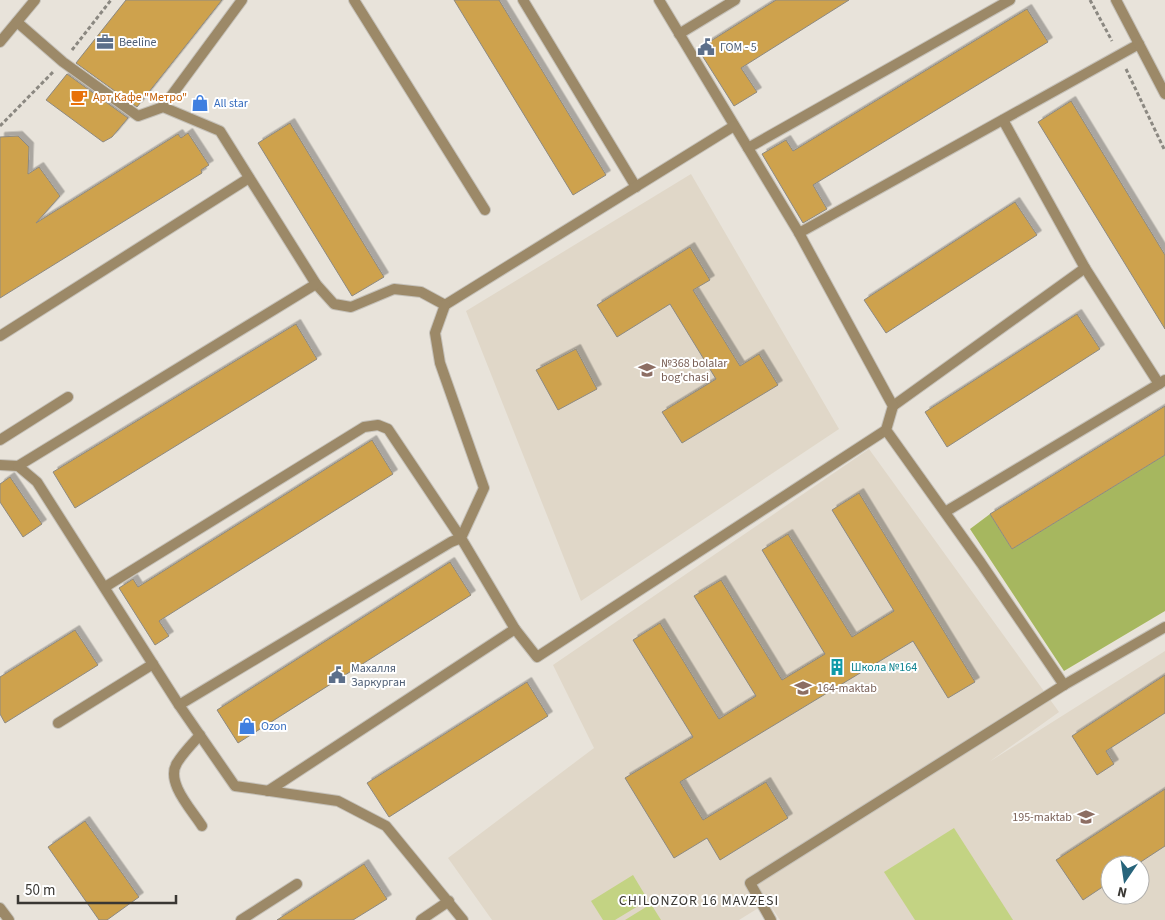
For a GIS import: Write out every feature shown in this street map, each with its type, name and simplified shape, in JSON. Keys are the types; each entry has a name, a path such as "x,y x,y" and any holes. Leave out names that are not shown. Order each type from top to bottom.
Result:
{"street":[{"path":"0,42 35,0"},
{"path":"17,22 63,62 138,116 163,108 242,0"},
{"path":"354,0 485,210"},
{"path":"523,0 636,187"},
{"path":"659,0 799,233 892,406"},
{"path":"679,34 734,0"},
{"path":"748,148 1010,0"},
{"path":"1116,0 1165,94"},
{"path":"799,233 1139,44"},
{"path":"163,108 220,131 316,284 334,304 351,308 394,289 422,292 445,305"},
{"path":"945,512 1162,382 1085,268 1003,120"},
{"path":"179,705 451,542 462,538 484,488 440,363 435,333 445,305 734,126"},
{"path":"0,336 249,178"},
{"path":"105,587 364,427 378,425 388,429 462,538 515,629 537,657 886,430 892,406 1085,268"},
{"path":"0,465 18,466 316,284"},
{"path":"0,440 68,397"},
{"path":"886,430 1064,685"},
{"path":"18,466 37,482 179,705 235,786 338,801 386,826 464,920"},
{"path":"771,920 750,883 1064,685 1165,627"},
{"path":"268,791 515,629"},
{"path":"58,723 153,664"},
{"path":"200,735 176,764 173,774 177,787 202,826"},
{"path":"241,920 297,884"},
{"path":"421,920 449,901"},
{"path":"0,908 9,920"}],"path":[{"path":"1090,0 1120,55 1165,151"}],"shaded area":[{"name":"№368 bolalar bog'chasi","path":"691,174 839,429 581,601 466,311"},
{"name":"164-maktab","path":"869,449 1059,712 989,762 1165,651 1165,920 780,920 768,902 739,920 492,920 448,858 594,748 553,665"}],"green space":[{"path":"1165,455 1165,611 1064,671 970,529 990,514 1012,549"},
{"path":"954,828 1013,920 915,920 884,872"},
{"path":"633,875 648,900 615,920 603,920 591,901"},
{"path":"651,904 661,920 625,920"}],"building":[{"path":"126,0 222,0 137,107 76,63"},
{"path":"454,0 499,0 606,175 573,195"},
{"path":"776,0 849,0 741,68 757,92 734,106 698,49"},
{"path":"1027,9 1048,42 813,185 827,209 803,223 762,154 786,140 793,151"},
{"path":"67,74 128,118 112,137 103,142 46,100"},
{"path":"1071,101 1165,255 1165,329 1038,122"},
{"path":"290,123 384,277 352,296 258,143"},
{"path":"188,133 209,165 201,170 202,173 0,298 0,137 18,136 29,147 28,174 39,167 60,196 36,223 178,134 181,138"},
{"path":"1015,202 1037,235 886,333 864,300"},
{"path":"690,247 710,280 693,290 740,366 759,354 778,385 682,443 662,412 716,379 670,304 617,337 597,305"},
{"path":"1077,314 1100,349 947,447 925,412"},
{"path":"296,324 317,359 75,508 53,472"},
{"path":"576,349 597,389 558,410 536,370"},
{"path":"1165,406 1165,455 1012,549 990,514"},
{"path":"372,440 393,474 159,621 169,636 155,645 119,588 133,579 138,587"},
{"path":"10,477 42,524 23,537 0,502 0,484"},
{"name":"Школа №164","path":"859,493 975,682 948,698 913,641 680,782 703,820 766,782 788,818 720,860 707,838 674,858 625,778 693,737 633,640 660,623 719,719 756,696 694,596 721,580 782,680 825,654 762,550 788,534 852,637 894,611 832,510"},
{"path":"450,562 471,595 238,743 217,710"},
{"path":"75,630 98,665 5,723 0,714 0,677"},
{"path":"1165,675 1165,713 1106,751 1114,764 1097,775 1072,736"},
{"path":"527,682 548,716 389,817 367,783"},
{"path":"1165,789 1165,846 1150,856 1100,855 1100,889 1083,900 1056,860"},
{"path":"85,821 139,897 107,920 99,920 48,847"},
{"path":"364,864 387,899 353,920 277,920"}],"place":[{"name":"Beeline","path":"105,42"},
{"name":"ГОМ - 5","path":"706,47"},
{"name":"Арт Кафе \"Метро\"","path":"79,97"},
{"name":"All star","path":"200,103"},
{"name":"№368 bolalar bog'chasi","path":"647,370"},
{"name":"Школа №164","path":"837,667"},
{"name":"Махалля Заркурган","path":"337,675"},
{"name":"164-maktab","path":"803,688"},
{"name":"Ozon","path":"247,726"},
{"name":"195-maktab","path":"1086,817"}],"district":[{"name":"CHILONZOR 16 MAVZESI","path":"699,901"}]}
